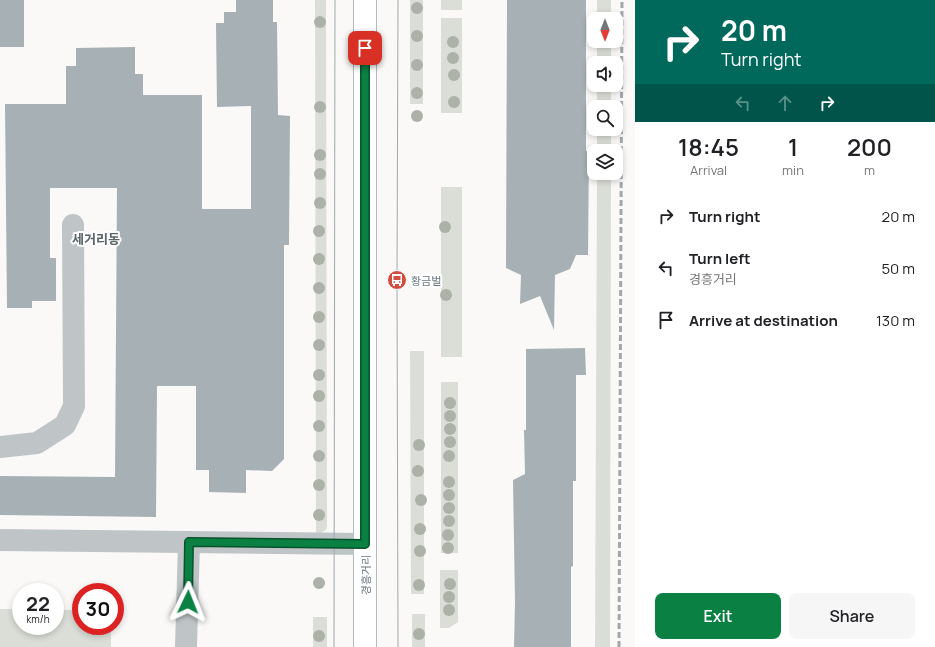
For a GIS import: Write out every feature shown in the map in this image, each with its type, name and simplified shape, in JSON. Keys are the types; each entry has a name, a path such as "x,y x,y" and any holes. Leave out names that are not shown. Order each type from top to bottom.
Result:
{"main road":[{"name":"경흥거리","path":"365,0 365,647"}],"street":[{"path":"0,447 36,444 65,425 74,406 73,225"},
{"path":"0,540 365,544"},
{"path":"186,647 189,542"}],"shaded area":[{"path":"315,0 326,0 327,529 316,534"},
{"path":"410,0 423,0 423,104 410,104"},
{"path":"441,0 462,0 462,10 441,10"},
{"path":"597,0 611,0 611,12 597,12"},
{"path":"441,18 462,18 462,113 441,113"},
{"path":"597,48 611,48 611,56 597,56"},
{"path":"597,92 611,92 611,100 597,100"},
{"path":"597,136 611,136 611,144 597,144"},
{"path":"597,180 611,180 610,647 595,647"},
{"path":"441,187 462,187 462,357 441,357"},
{"path":"410,351 424,351 424,594 411,594"},
{"path":"441,382 458,382 458,553 441,553"},
{"path":"440,570 458,570 458,622 449,628 440,628"},
{"path":"0,609 12,609 12,635 64,635 64,610 72,610 72,635 111,635 111,647 0,647"},
{"path":"412,614 425,614 425,647 412,647"},
{"path":"313,617 327,617 327,647 313,647"}],"building":[{"path":"0,0 24,0 24,47 0,47"},
{"path":"236,0 273,0 273,22 277,22 278,115 290,116 289,245 284,245 284,459 272,471 246,470 246,493 209,492 209,470 196,470 196,386 157,386 156,517 0,515 0,476 115,477 117,188 50,188 50,258 56,258 56,301 32,301 32,308 7,308 5,104 66,104 66,66 76,66 76,48 135,47 135,74 143,74 143,95 202,95 202,209 251,209 251,106 217,107 216,23 224,23 224,12 236,12"},
{"path":"507,0 586,0 586,151 587,180 589,180 588,255 576,255 570,269 555,275 554,330 540,296 520,304 521,275 506,268"},
{"path":"585,348 586,375 576,375 576,481 573,481 571,647 514,647 515,602 513,480 525,474 524,430 526,430 526,349"}],"tram line":[{"path":"334,647 335,0"},
{"path":"398,0 398,647"}],"railway":[{"path":"619,647 622,0"}],"place":[{"name":"황금벌","path":"397,280"}],"district":[{"name":"세거리동","path":"96,239"}],"route":[{"path":"188,602 189,542 365,544 365,48"}]}
